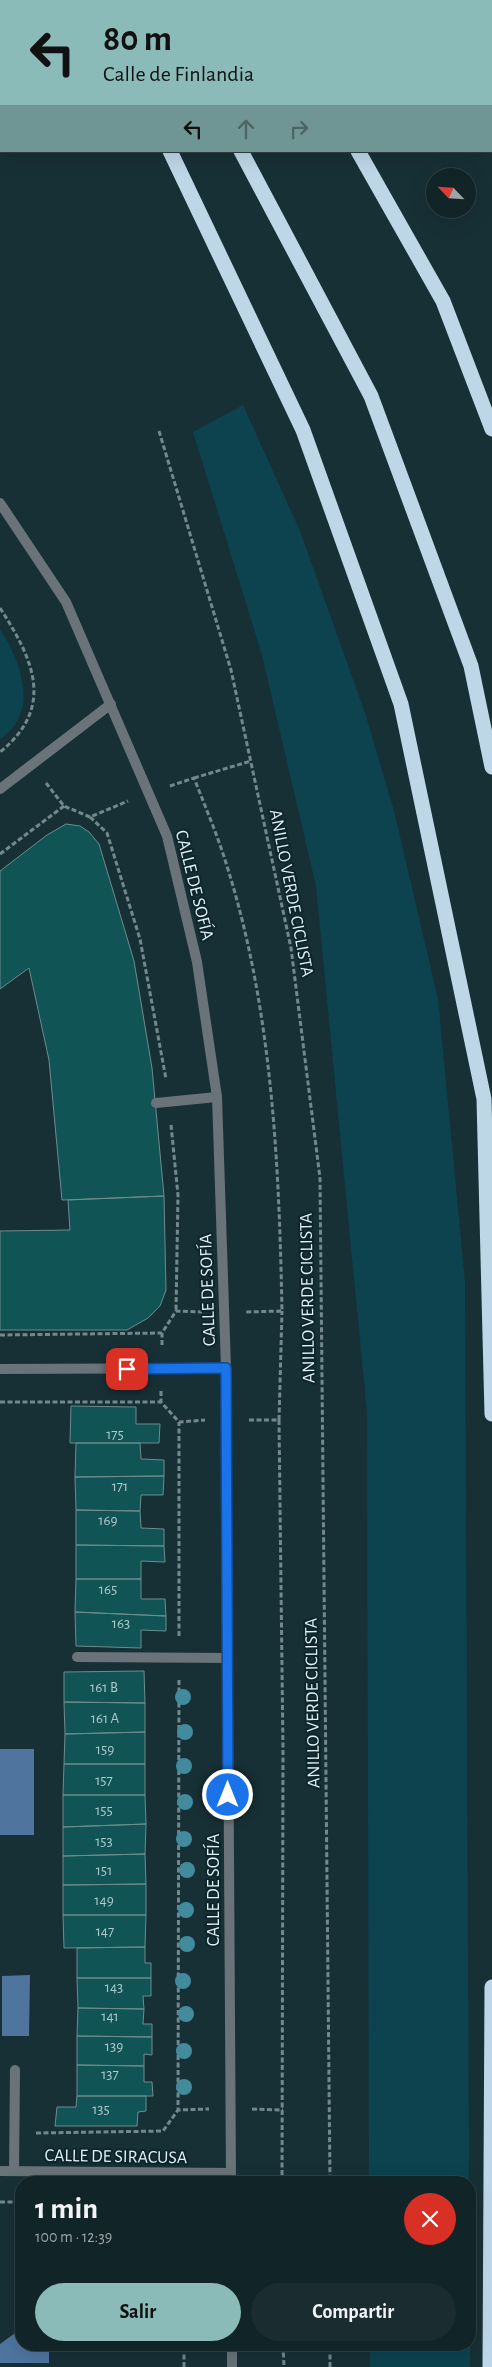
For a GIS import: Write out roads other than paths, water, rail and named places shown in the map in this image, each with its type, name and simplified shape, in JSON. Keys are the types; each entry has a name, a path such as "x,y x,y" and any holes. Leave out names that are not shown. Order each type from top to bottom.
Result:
{"highway":[{"path":"170,152 302,430 401,704 484,1099 492,1414"},
{"path":"242,152 371,396 471,666 492,767"},
{"path":"359,152 443,301 492,429"},
{"path":"490,2367 492,1986"},
{"path":"490,2327 492,2345"}],"street":[{"name":"CALLE DE SOFÍA","path":"0,503 66,602 167,836 197,962 217,1097 226,1368 231,2176"},
{"path":"0,789 111,704"},
{"path":"156,1103 217,1097"},
{"path":"0,1369 226,1368"},
{"path":"77,1657 228,1658"},
{"path":"14,2171 15,2070"},
{"name":"CALLE DE SIRACUSA","path":"0,2171 169,2176"},
{"path":"232,2351 232,2367"}]}
